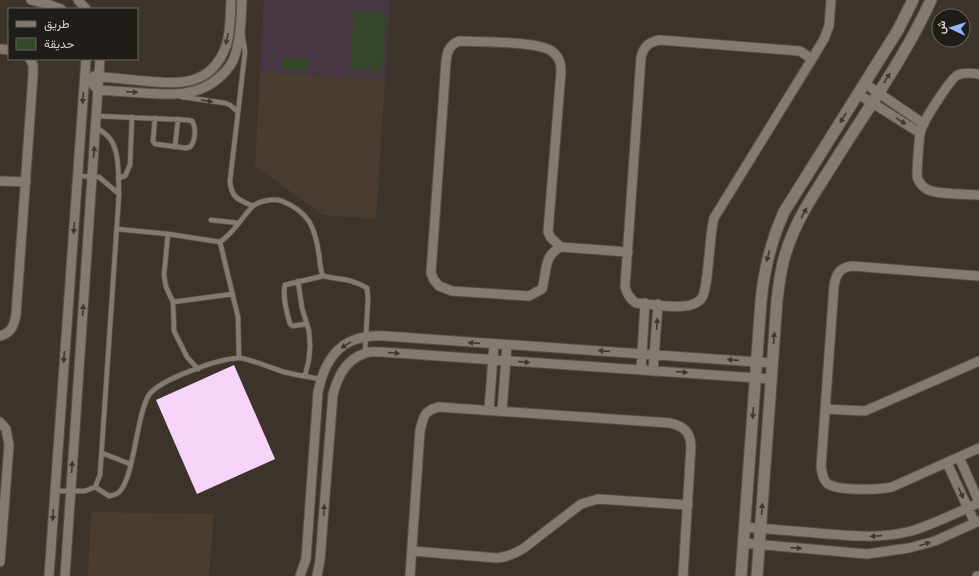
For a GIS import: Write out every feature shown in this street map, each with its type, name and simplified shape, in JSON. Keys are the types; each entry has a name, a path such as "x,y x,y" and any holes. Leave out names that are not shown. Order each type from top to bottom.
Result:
{"street":[{"path":"31,0 58,8"},
{"path":"78,0 85,8"},
{"path":"85,76 173,83 187,82 199,78 210,71 219,60 226,46 230,29 232,0"},
{"path":"85,76 98,90 173,95 203,89 216,81 234,60 237,47 242,0"},
{"path":"812,59 800,50 660,40 651,42 643,50 641,57 625,287 628,297 636,303 685,306 697,302 702,298 705,290 709,239 714,218 824,40 829,26 831,0"},
{"path":"741,576 763,280 774,233 784,212 898,30 913,0"},
{"path":"758,576 777,300 786,250 795,228 812,197 911,40 931,0"},
{"path":"561,247 551,238 548,232 561,72 560,62 552,51 536,45 459,41 454,43 447,52 446,62 431,273 434,280 440,286 452,291 530,296 542,289 546,263 549,256 561,247 628,252"},
{"path":"0,336 9,332 14,327 16,315 34,75 33,65 30,60"},
{"path":"48,576 86,60"},
{"path":"65,576 100,60"},
{"path":"979,74 967,73 958,75 951,79 920,133 917,177 920,184 926,189 934,192 979,195"},
{"path":"864,83 924,124"},
{"path":"858,94 920,133"},
{"path":"0,181 26,182"},
{"path":"979,276 852,266 846,267 836,276 825,409 821,467 822,476 826,483 838,487 883,489 892,487 979,448"},
{"path":"641,370 645,304"},
{"path":"653,370 658,304"},
{"path":"300,576 306,559 320,380 328,361 337,351 349,342 366,337 385,336 772,363"},
{"path":"489,410 494,344"},
{"path":"502,411 507,345"},
{"path":"317,576 320,560 333,394 337,380 344,368 354,359 365,353 382,352 493,359 771,379"},
{"path":"825,409 865,411 979,361"},
{"path":"410,576 420,431 426,413 433,408 439,407 670,423 684,428 689,433 691,439 683,576"},
{"path":"0,422 6,429 9,445 0,562"},
{"path":"744,527 869,536 889,535 911,531 931,524 979,502 959,457"},
{"path":"743,543 868,554 909,548 934,541 977,522 968,508 947,463"},
{"path":"412,551 497,558 505,557 524,548 581,504 586,502 598,499 688,505"},
{"path":"309,521 323,524"}],"lane":[{"path":"240,24 244,39 245,52 230,181 233,194 237,198 253,206"},
{"path":"173,95 225,103 230,105 238,112"},
{"path":"97,116 155,118 192,121 194,124 193,144 190,147 175,147 154,144 155,118"},
{"path":"118,178 125,176 130,165 132,117"},
{"path":"175,147 178,120"},
{"path":"54,491 85,491 95,487 100,475 117,228 118,178 117,156 111,140 96,127"},
{"path":"78,176 99,177 118,194"},
{"path":"117,228 220,242 228,236 253,206 260,202 278,200 294,206 304,214 313,227 318,245 320,270 323,276"},
{"path":"211,220 239,223"},
{"path":"168,234 164,275 166,287 173,302 172,316 174,331 187,357 198,369"},
{"path":"220,242 238,316 240,357"},
{"path":"306,324 293,326 290,324 287,314 284,289 286,285 323,276 347,279 358,283 366,288 368,299 365,353"},
{"path":"298,281 302,308 309,331 309,359 305,376"},
{"path":"173,302 233,294"},
{"path":"95,487 109,496 118,493 125,483 135,448 141,413 149,394 164,383 184,373 224,360 240,357 284,372 320,380"},
{"path":"102,453 130,464"}],"shaded area":[{"path":"264,0 390,0 385,80 260,72"},
{"path":"260,72 385,80 376,219 323,215 255,166"},
{"path":"91,512 214,514 209,576 88,576"}],"green space":[{"path":"354,11 386,13 382,71 350,69"},
{"path":"283,58 309,59 308,71 282,69"}],"building":[{"path":"234,365 275,459 197,494 156,400"}]}
